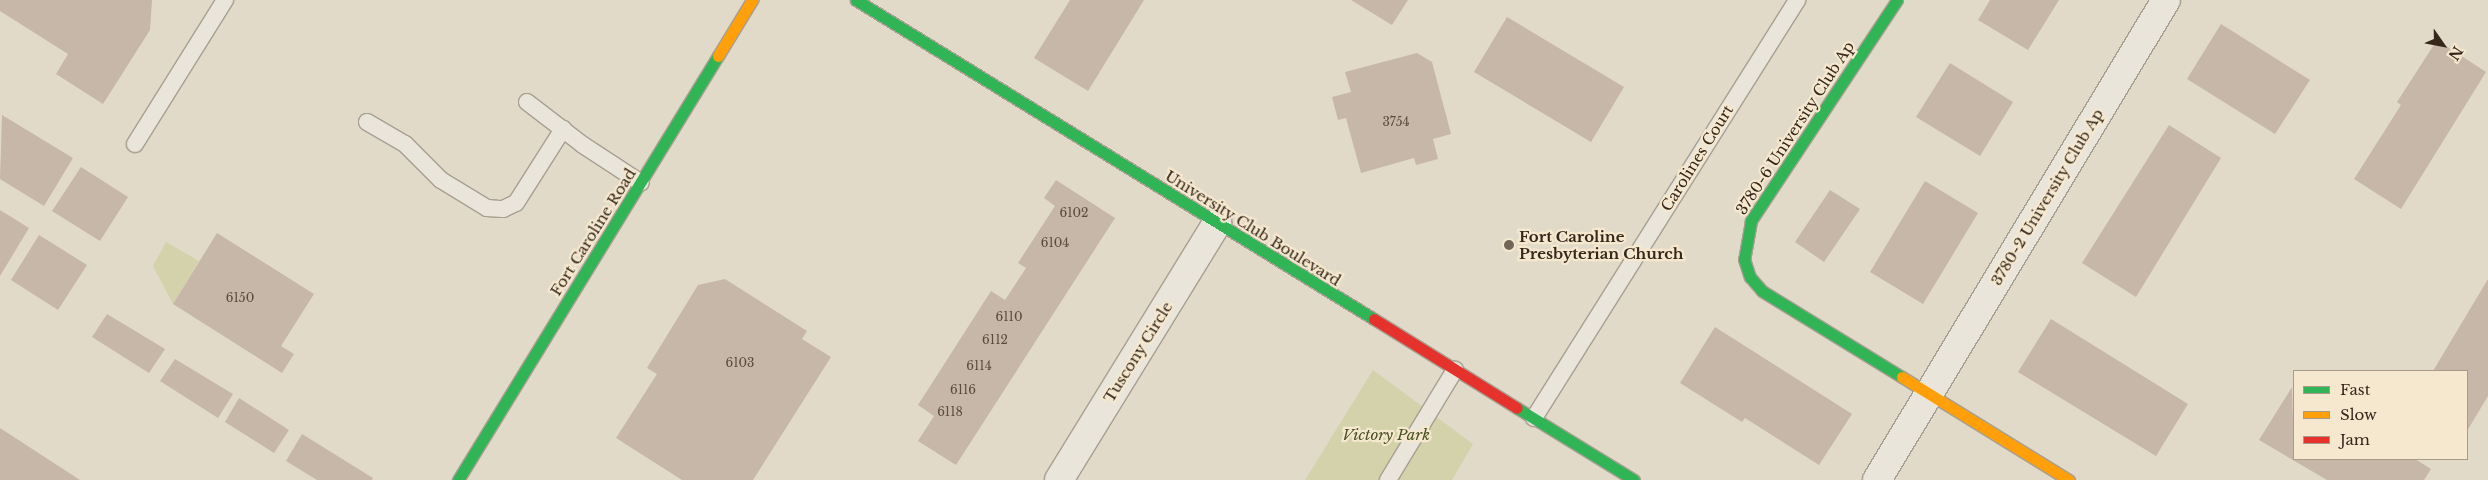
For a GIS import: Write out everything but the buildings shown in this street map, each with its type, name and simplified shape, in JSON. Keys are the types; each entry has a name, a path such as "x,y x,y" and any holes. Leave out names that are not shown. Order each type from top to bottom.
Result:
{"street":[{"name":"Fort Caroline Road","path":"458,480 752,0"},
{"name":"University Club Boulevard","path":"856,0 1634,480"},
{"name":"3780-6 University Club Ap","path":"1896,0 1750,221 1744,259 1750,277 1762,291 2069,480"},
{"name":"3780-2 University Club Ap","path":"1877,480 1927,393 2166,0"},
{"name":"Tuscony Circle","path":"1059,480 1217,223"}],"lane":[{"path":"135,144 225,0"},
{"name":"Carolines Court","path":"1534,418 1797,0"},
{"path":"528,102 563,129 641,183"},
{"path":"367,122 405,144 441,180 487,208 503,209 516,203 563,129"},
{"path":"1388,480 1455,370"}],"green space":[{"path":"166,242 199,261 173,304 153,266"},
{"name":"Victory Park","path":"1373,370 1473,444 1452,480 1305,480"}],"traffic: fast":[{"path":"856,0 1374,319"},
{"path":"1897,0 1751,221 1744,259 1750,277 1762,291 1902,377"},
{"path":"458,480 718,56"},
{"path":"1517,408 1634,480"}],"traffic: slow":[{"path":"718,56 752,0"},
{"path":"1902,377 2069,480"}],"traffic: jam":[{"path":"1374,319 1517,408"}],"place":[{"name":"Fort Caroline Presbyterian Church","path":"1509,245"}]}
